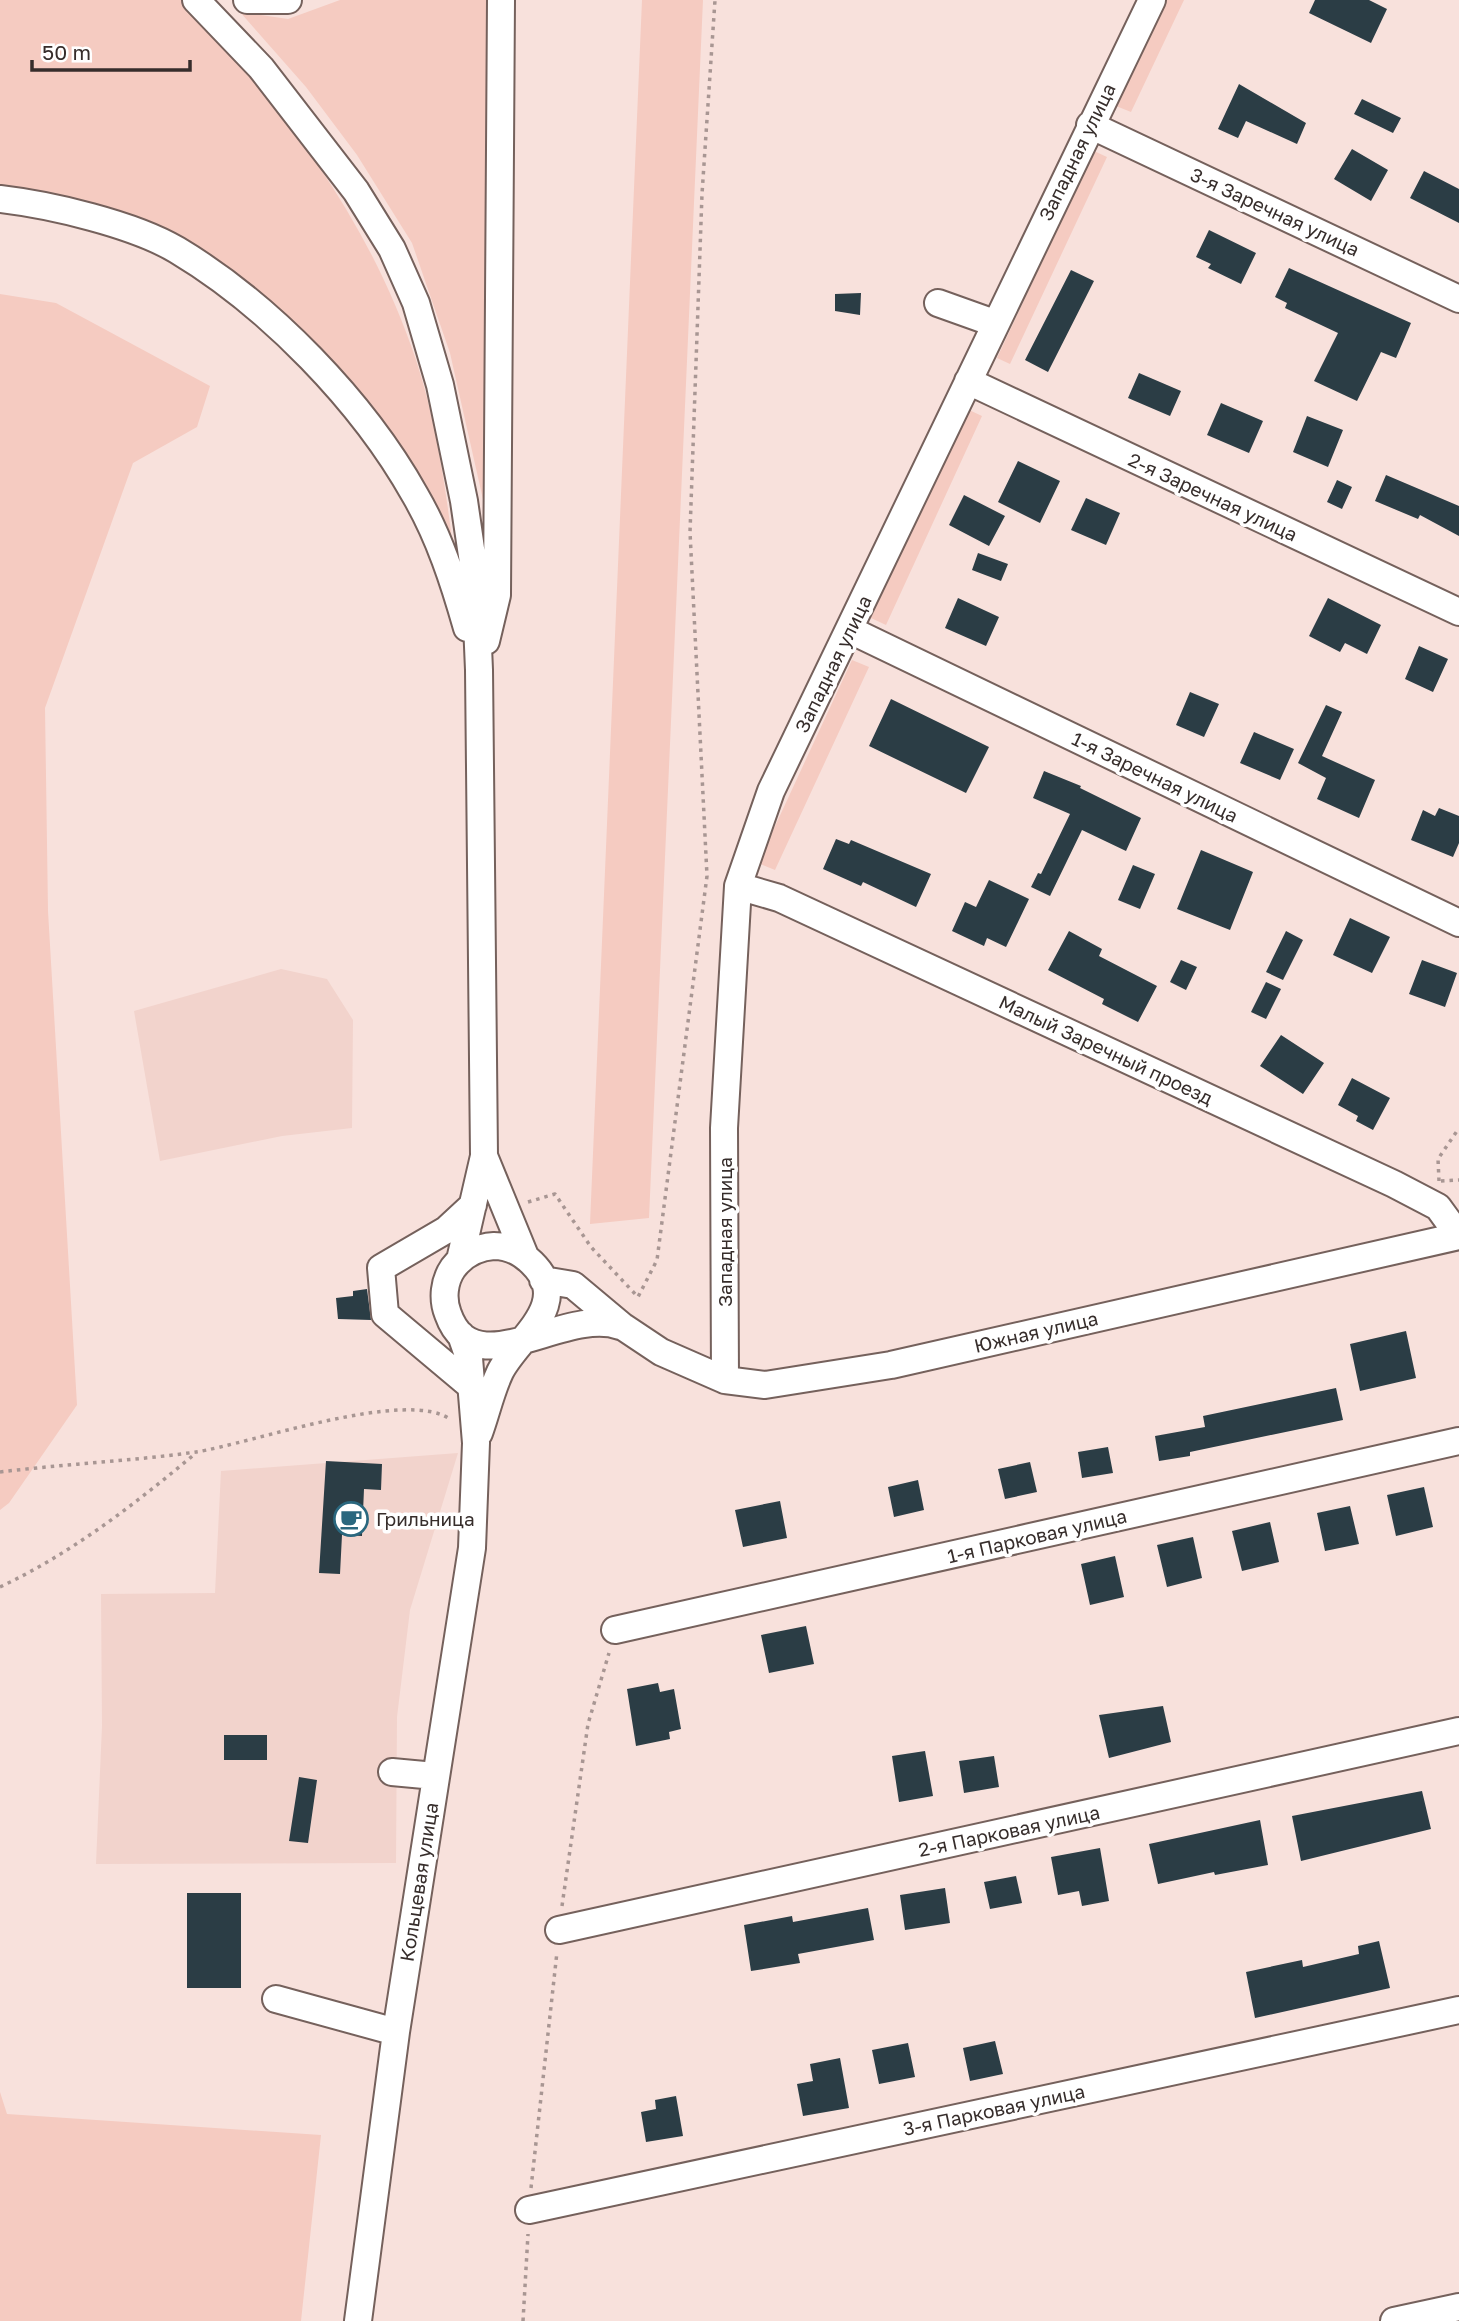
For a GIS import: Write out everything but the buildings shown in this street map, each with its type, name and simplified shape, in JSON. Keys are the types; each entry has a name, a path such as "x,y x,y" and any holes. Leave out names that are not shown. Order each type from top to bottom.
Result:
{"street":[{"path":"196,0 261,68 356,191 392,249 416,303 440,385 464,501 475,576 479,670 484,1156 460,1259"},
{"path":"247,0 288,0"},
{"path":"479,670 497,595 501,0"},
{"name":"Западная улица","path":"725,1380 724,1128 738,886 771,791 994,323 1152,0"},
{"name":"3-я Заречная улица","path":"1090,125 1459,299"},
{"path":"0,200 32,203 103,221 175,249 236,291 291,341 344,396 415,494 438,542 479,670"},
{"path":"938,303 994,323"},
{"name":"2-я Заречная улица","path":"968,381 1459,612"},
{"name":"1-я Заречная улица","path":"850,630 1459,923"},
{"name":"Малый Заречный проезд","path":"738,886 779,898 1394,1184 1438,1207 1459,1236"},
{"path":"484,1156 525,1256"},
{"path":"472,1205 446,1230 381,1268 385,1314 472,1387"},
{"name":"Южная улица","path":"543,1280 573,1285 622,1326 661,1352 725,1380 765,1385 891,1365 1459,1236"},
{"path":"490,1246 505,1247 525,1256 535,1265 543,1280 546,1296 544,1313 536,1328 523,1339 499,1373 476,1443 469,1358 461,1335 450,1321 445,1306 444,1289 450,1273 460,1259 474,1250 490,1246"},
{"path":"461,1335 491,1348 508,1346 583,1322 604,1320 622,1326"},
{"name":"1-я Парковая улица","path":"615,1630 1459,1441"},
{"name":"Кольцевая улица","path":"358,2321 396,2032 472,1548 476,1443"},
{"name":"2-я Парковая улица","path":"559,1930 1459,1731"},
{"path":"392,1772 435,1776"},
{"path":"276,1999 396,2032"},
{"name":"3-я Парковая улица","path":"529,2210 1459,2010"},
{"path":"1394,2321 1459,2307"}],"path":[{"path":"506,1210 555,1194 591,1247 638,1297 657,1259 707,876 690,532 702,194 715,0"},
{"path":"1439,1181 1438,1159 1459,1128"},
{"path":"0,1472 198,1451 349,1415 409,1410 448,1417 476,1443"},
{"path":"0,1587 48,1564 144,1497 198,1451"},
{"path":"523,2321 529,2210 559,1930 588,1724 615,1630"}],"shaded area":[{"path":"0,0 181,0 254,81 288,123 348,212 397,309 429,406 453,547 424,484 387,432 350,384 310,340 267,300 220,266 170,237 117,213 60,196 0,185"},
{"path":"340,0 487,0 484,504 450,353 412,243 357,155 306,87 240,12 288,19"},
{"path":"642,0 703,0 649,1218 590,1224"},
{"path":"1166,0 1184,0 1131,112 1116,106"},
{"path":"1094,151 1107,157 1010,364 997,358"},
{"path":"0,294 56,303 210,386 197,427 133,463 45,708 48,911 77,1405 9,1503 0,1510"},
{"path":"967,409 982,416 886,625 871,618"},
{"path":"852,660 869,667 775,870 758,863"},
{"path":"281,969 327,979 353,1020 352,1128 282,1136 160,1161 134,1011"},
{"path":"458,1453 410,1610 397,1717 396,1863 96,1864 102,1726 101,1594 215,1593 221,1471"},
{"path":"0,2092 7,2114 321,2135 301,2321 0,2321"}],"place":[{"name":"Грильница","path":"351,1519"}]}
